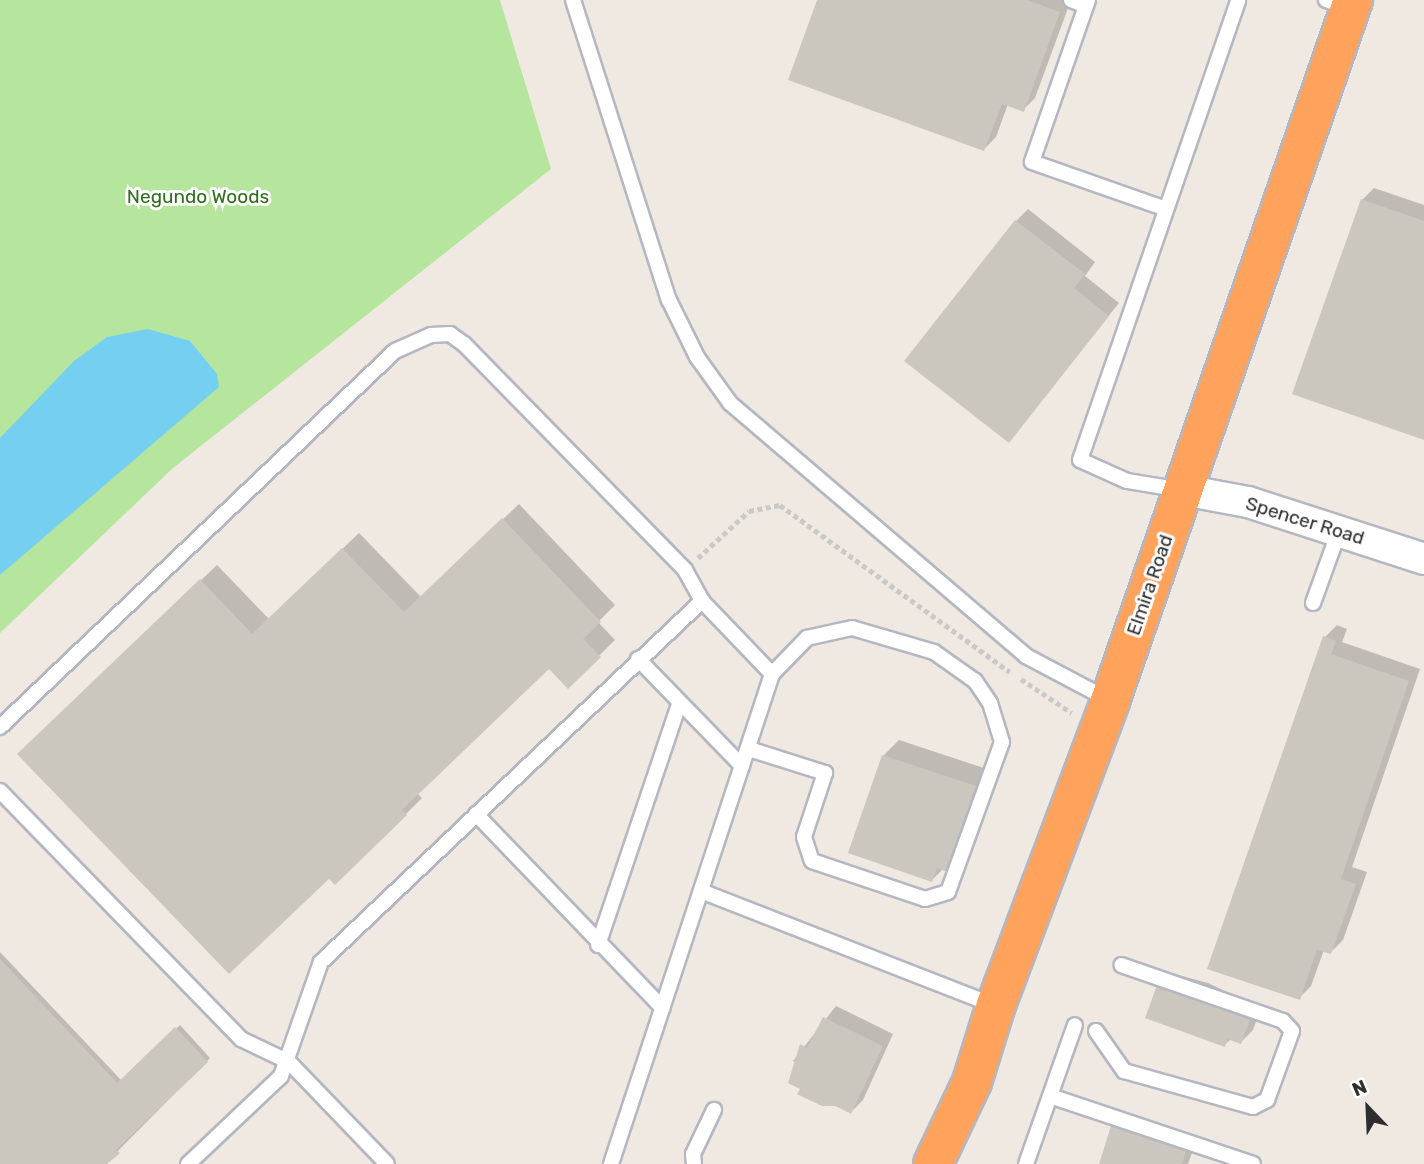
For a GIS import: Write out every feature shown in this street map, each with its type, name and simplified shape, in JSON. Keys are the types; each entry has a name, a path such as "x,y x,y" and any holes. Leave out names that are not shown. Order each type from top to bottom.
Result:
{"highway":[{"name":"Elmira Road","path":"933,1164 972,1082 996,1005 1104,716 1183,490 1343,3"}],"street":[{"name":"Spencer Road","path":"1183,490 1248,502 1424,559"}],"lane":[{"path":"573,0 669,300 696,357 730,403 1026,656 1104,716"},
{"path":"1071,0 1087,3 1032,162 1166,209"},
{"path":"1183,490 1127,481 1080,460 1238,0"},
{"path":"0,727 395,351 431,335 450,334 464,344 685,570 702,601 772,674"},
{"path":"1313,603 1339,531"},
{"path":"188,1164 281,1076 289,1062 321,962 702,601"},
{"path":"611,1164 750,748 772,674 807,638 828,631 873,632 934,652 975,681 990,703 1002,743 955,882 936,899 825,868 812,861 804,837 825,773 750,748"},
{"path":"638,659 742,766"},
{"path":"598,945 679,704"},
{"path":"0,791 241,1039 289,1062 387,1164"},
{"path":"475,814 598,945 663,1008"},
{"path":"701,891 996,1005"},
{"path":"1096,1031 1124,1071 1253,1107 1267,1100 1292,1031 1283,1021 1121,965"},
{"path":"1026,1164 1075,1025"},
{"path":"1050,1096 1253,1164"},
{"path":"694,1164 693,1154 714,1110"}],"path":[{"path":"685,570 749,511 780,505 985,656 1104,716"}],"green space":[{"name":"Negundo Woods","path":"0,0 500,0 551,169 173,468 0,633"}],"water":[{"path":"148,329 190,341 217,374 219,387 0,575 0,438 74,361 107,337"}],"building":[{"path":"817,0 1027,0 1060,12 1024,112 1002,104 984,151 788,80"},
{"path":"1361,199 1424,221 1424,440 1292,394"},
{"path":"1015,220 1085,274 1074,288 1109,316 1009,443 904,361"},
{"path":"502,518 601,622 583,639 601,657 568,689 549,669 402,810 407,815 335,885 329,879 229,974 17,754 200,579 252,634 342,548 404,612"},
{"path":"1323,636 1336,641 1331,654 1409,681 1341,879 1356,884 1331,954 1317,950 1300,1000 1207,969"},
{"path":"882,755 979,787 950,873 937,868 932,882 848,853"},
{"path":"0,959 117,1083 175,1027 208,1062 116,1150 120,1153 107,1164 0,1164"},
{"path":"1157,985 1250,1020 1241,1044 1227,1039 1225,1047 1145,1018"},
{"path":"823,1017 883,1046 851,1114 836,1106 822,1106 797,1094 800,1089 788,1083 800,1044 807,1048"},
{"path":"1111,1126 1186,1151 1182,1164 1099,1164"}]}
